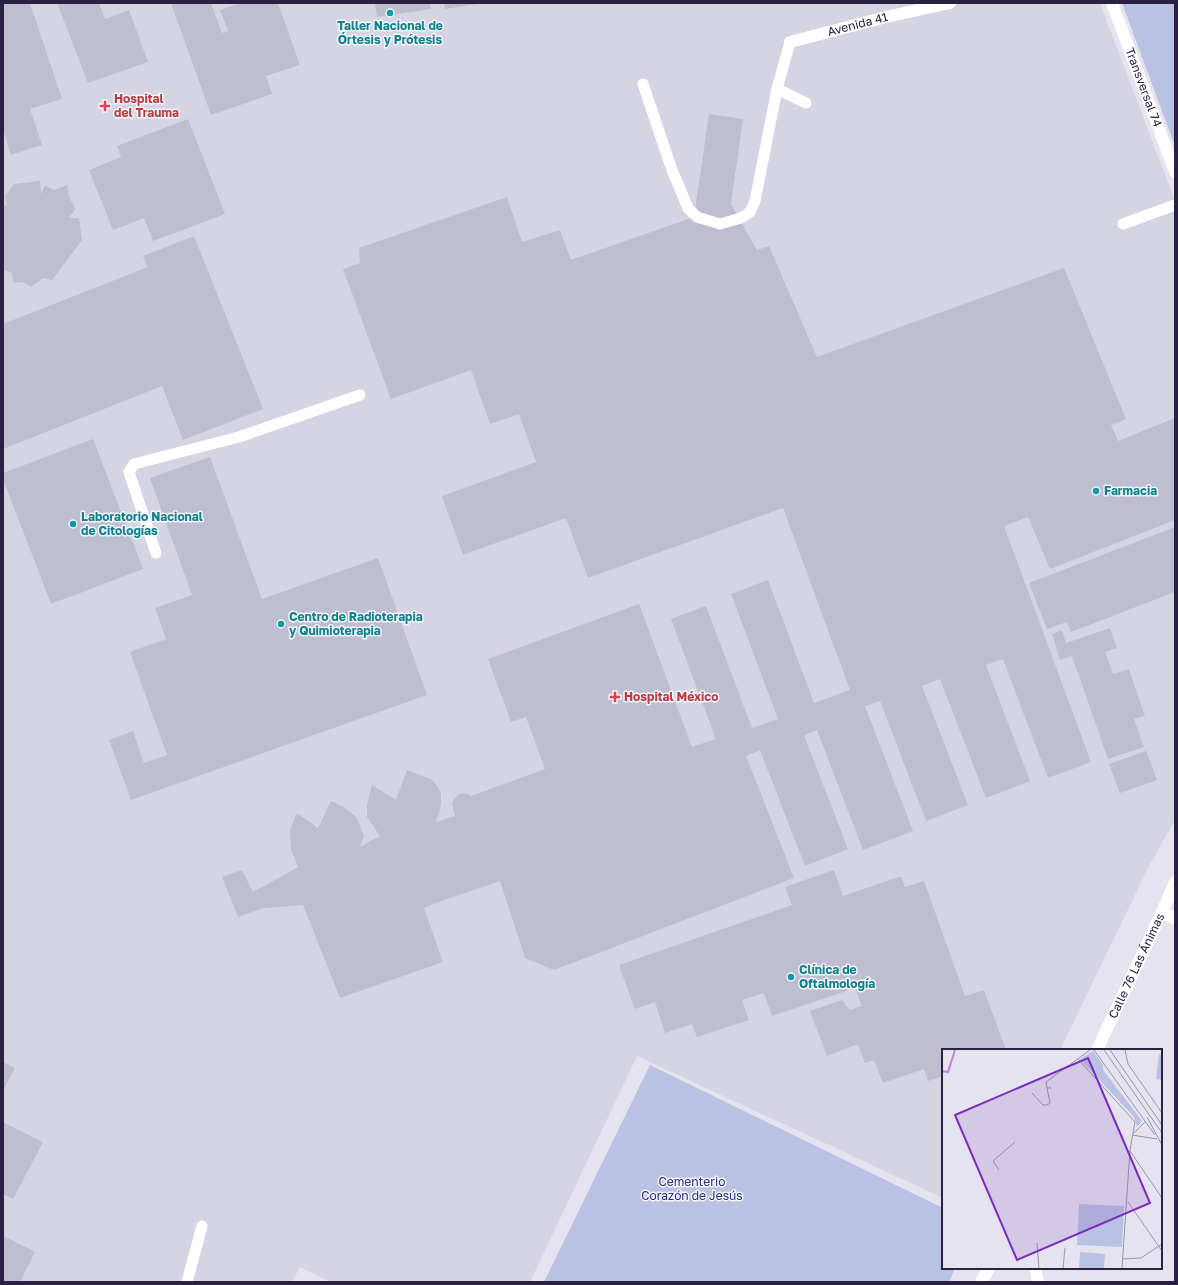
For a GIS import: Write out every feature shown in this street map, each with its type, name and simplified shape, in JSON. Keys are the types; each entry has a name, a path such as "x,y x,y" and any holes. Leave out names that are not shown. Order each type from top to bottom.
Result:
{"street":[{"name":"Avenida 41","path":"790,42 886,17 950,3"},
{"name":"Transversal 74","path":"1112,3 1175,172"},
{"name":"Calle 76 Las Ánimas","path":"1096,1049 1175,882"},
{"path":"1162,912 1175,919"},
{"path":"981,1282 988,1269"},
{"path":"1035,1269 1038,1282"}],"lane":[{"path":"643,84 672,170 688,208 697,217 720,224 741,218 750,212 755,200 777,89 790,42"},
{"path":"777,89 806,103"},
{"path":"1123,224 1175,205"},
{"path":"156,553 129,472 134,464 239,437 360,395"},
{"path":"187,1282 202,1226"}],"shaded area":[{"name":"Hospital México","path":"3,3 1100,3 1175,201 1175,820 1149,866 1060,1049 942,1049 942,1198 637,1056 530,1282 331,1282 300,1267 292,1282 3,1282"}],"green space":[{"path":"1122,3 1175,3 1175,146"},
{"name":"Cementerio Corazón de Jesús","path":"650,1065 942,1208 942,1269 955,1269 949,1282 544,1282"}],"building":[{"path":"30,3 62,99 30,109 42,145 11,155 3,129 3,4"},
{"path":"57,3 99,3 105,19 129,10 148,62 88,83"},
{"path":"171,3 211,3 222,33 228,31 220,10 240,3 278,3 300,65 266,76 272,94 211,115"},
{"name":"Taller Nacional de Órtesis y Prótesis","path":"375,3 430,3 431,9 377,17"},
{"name":"Taller Nacional de Órtesis y Prótesis","path":"444,3 477,3 477,4 445,9"},
{"path":"709,114 743,119 731,204 757,250 769,246 817,357 1064,268 1126,419 1111,425 1118,441 1175,418 1175,520 1050,569 1028,517 1004,526 1091,762 1048,778 1003,659 986,665 1030,781 986,798 940,679 922,686 968,805 926,821 880,701 865,706 913,831 863,850 817,730 804,735 848,849 805,866 760,750 746,756 794,878 554,970 525,958 500,881 424,908 443,962 340,998 303,905 264,908 238,917 222,877 242,870 253,892 298,867 291,849 290,830 297,813 318,828 331,801 344,807 357,818 364,836 360,847 380,836 367,817 367,805 372,785 396,800 407,770 433,780 441,792 441,805 436,822 455,816 452,804 454,799 461,793 471,796 545,769 526,717 511,722 488,659 639,604 692,747 716,739 671,619 706,606 752,728 778,719 731,594 768,580 814,703 850,690 783,508 588,578 566,518 463,555 442,496 536,462 519,414 490,424 471,370 391,399 343,269 360,263 359,248 507,197 522,242 560,230 571,260 694,217"},
{"path":"188,119 225,214 153,241 144,218 113,230 89,170 121,157 117,146"},
{"path":"40,181 41,194 45,186 54,190 67,185 70,199 76,209 68,218 79,218 82,240 52,280 43,278 31,287 23,282 13,283 12,273 3,269 3,205 7,206 5,196 14,184"},
{"path":"194,236 263,409 183,440 162,386 3,449 3,324 148,267 143,256"},
{"name":"Laboratorio Nacional de Citologías","path":"93,439 143,569 51,604 3,479 3,473"},
{"name":"Centro de Radioterapia y Quimioterapia","path":"210,457 262,599 378,558 427,695 131,800 109,740 133,731 144,763 167,755 130,652 166,639 155,608 192,595 150,478"},
{"path":"1175,527 1175,592 1071,632 1067,622 1047,629 1029,583"},
{"path":"1110,628 1117,648 1105,652 1113,674 1129,669 1145,716 1134,719 1144,747 1108,759 1072,656 1060,660 1052,634 1062,630 1066,643"},
{"path":"1146,751 1157,780 1120,793 1109,764"},
{"name":"Clínica de Oftalmología","path":"834,870 843,896 901,876 905,887 924,881 965,996 984,990 1006,1049 942,1049 942,1076 928,1081 924,1069 883,1083 874,1060 865,1063 858,1044 827,1056 810,1011 842,1000 850,1010 862,1006 855,988 772,1016 764,993 742,1000 749,1020 697,1037 692,1024 665,1033 655,1002 635,1009 619,965 792,905 785,887"},
{"path":"3,1062 15,1068 3,1091"},
{"path":"3,1122 43,1142 13,1199 3,1194"},
{"path":"3,1236 35,1252 20,1282 3,1282"}],"place":[{"name":"Taller Nacional de Órtesis y Prótesis","path":"390,13"},
{"name":"Hospital del Trauma","path":"105,106"},
{"name":"Farmacia","path":"1096,491"},
{"name":"Laboratorio Nacional de Citologías","path":"73,524"},
{"name":"Centro de Radioterapia y Quimioterapia","path":"281,624"},
{"name":"Hospital México","path":"615,697"},
{"name":"Clínica de Oftalmología","path":"791,977"}]}
